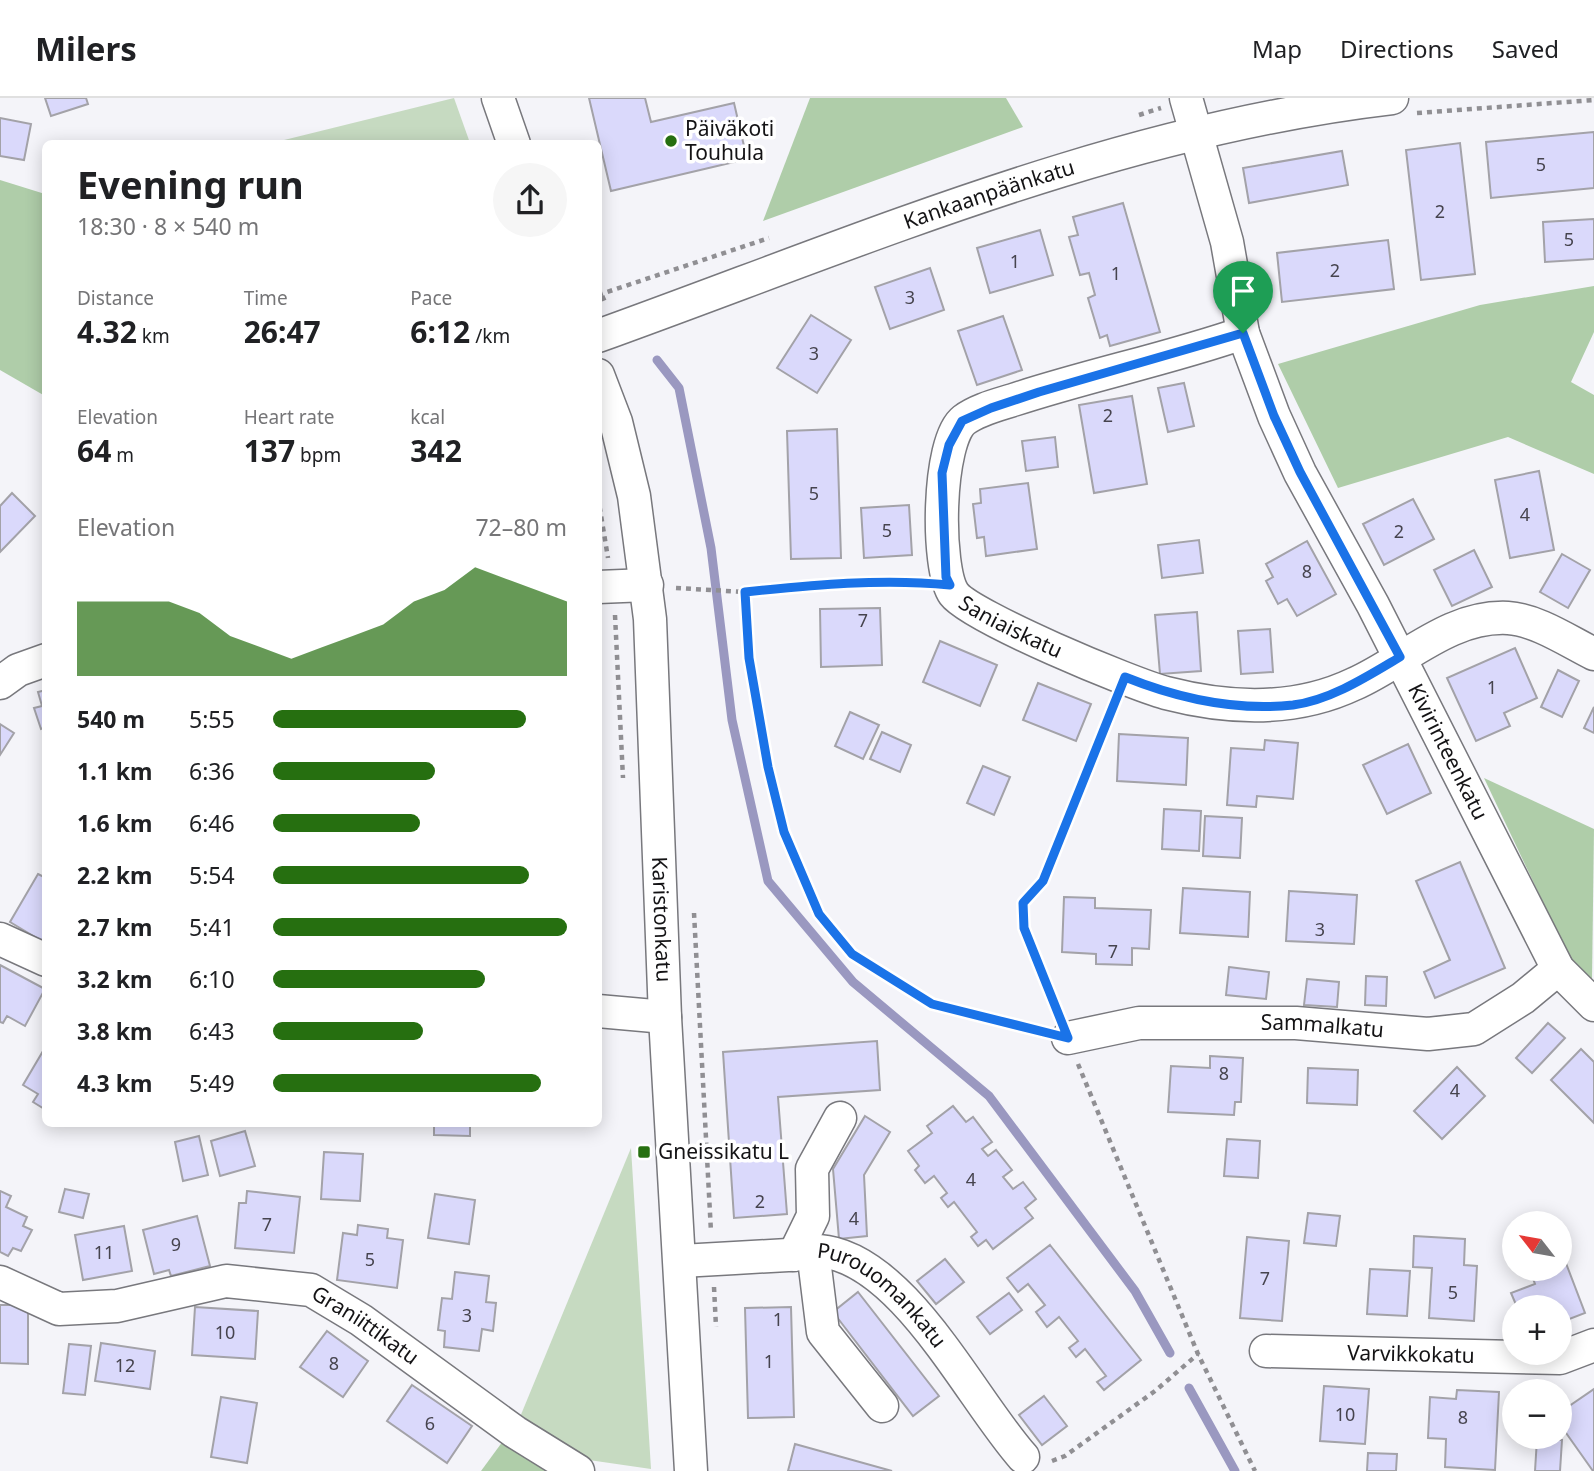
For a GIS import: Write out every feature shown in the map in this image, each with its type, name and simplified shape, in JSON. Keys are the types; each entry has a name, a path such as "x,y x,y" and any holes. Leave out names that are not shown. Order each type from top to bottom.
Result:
{"street":[{"path":"498,98 513,140"},
{"name":"Kivirinteenkatu","path":"1186,98 1227,242 1243,333 1274,416 1300,472 1400,657 1558,969 1594,1005"},
{"name":"Kankaanpäänkatu","path":"602,335 959,203 1074,165 1194,132 1339,104 1398,106"},
{"name":"Saniaiskatu","path":"1243,333 1039,392 962,421 949,445 942,473 946,577 955,596 983,617 1125,677 1164,692 1229,704 1294,705 1354,684 1464,624 1487,618 1511,618 1542,628 1594,653"},
{"name":"Karistonkatu","path":"602,386 615,422 661,587 665,1017 691,1471"},
{"path":"605,587 661,587"},
{"path":"0,939 42,958"},
{"name":"Sammalkatu","path":"1068,1038 1139,1023 1296,1023 1428,1034 1474,1029 1524,998 1558,969"},
{"path":"602,1011 665,1017"},
{"path":"840,1118 812,1169 813,1216 804,1253 823,1332 882,1406"},
{"name":"Purouomankatu","path":"681,1261 804,1253 850,1258 885,1282 921,1321 1001,1433 1023,1457"},
{"name":"Graniittikatu","path":"0,1282 60,1309 117,1306 226,1281 311,1290 361,1320 515,1432 578,1471"},
{"name":"Varvikkokatu","path":"1266,1351 1560,1358 1594,1345"}],"path":[{"path":"1398,106 1594,100"},
{"path":"602,548 624,790"},
{"path":"661,587 745,592 805,586 915,581 950,585"},
{"path":"745,592 752,682 768,767 784,832 819,914 852,954 932,1004 1068,1038"},
{"path":"1125,677 1043,881 1023,903 1024,928 1198,1354 1255,1471"},
{"path":"1023,1457 1045,1464 1065,1456 1155,1391 1198,1354"}],"green space":[{"path":"454,98 469,140 284,140"},
{"path":"810,98 1006,98 1023,127 763,221"},
{"path":"0,180 42,193 42,394 0,370"},
{"path":"1594,286 1594,332 1571,382 1594,395 1594,474 1508,437 1338,488 1278,364 1480,305"},
{"path":"1484,778 1594,829 1592,980 1569,957"},
{"path":"631,1148 651,1469 582,1459 520,1417"},
{"path":"503,1441 547,1471 481,1471"}],"building":[{"path":"45,98 86,98 88,104 51,116"},
{"name":"Päiväkoti Touhula","path":"589,98 645,98 651,122 734,103 747,159 611,191 602,153 602,140 599,140"},
{"path":"0,118 31,124 24,160 0,156"},
{"path":"1594,132 1594,188 1491,198 1486,142"},
{"path":"1460,143 1475,274 1421,280 1406,150"},
{"path":"1342,151 1348,185 1249,203 1243,168"},
{"path":"1123,203 1160,332 1110,346 1107,335 1100,338 1088,298 1095,295 1089,273 1080,275 1069,237 1078,235 1073,217"},
{"path":"1594,219 1594,259 1545,262 1543,222"},
{"path":"1040,230 1053,275 990,293 977,248"},
{"path":"1388,240 1394,289 1282,302 1277,253"},
{"path":"930,268 944,310 890,329 875,287"},
{"path":"811,315 851,340 817,393 777,368"},
{"path":"1003,316 1022,370 977,385 958,331"},
{"path":"1184,383 1194,426 1168,432 1158,388"},
{"path":"1132,396 1147,484 1094,493 1079,405"},
{"path":"837,429 841,558 791,559 787,431"},
{"path":"1055,437 1058,467 1026,471 1022,441"},
{"path":"1539,471 1554,550 1510,558 1495,480"},
{"path":"1028,483 1037,549 986,556 984,537 977,538 973,504 981,503 980,489"},
{"path":"12,493 35,516 0,552 0,506"},
{"path":"1413,499 1434,539 1384,565 1363,524"},
{"path":"909,505 912,555 864,558 861,508"},
{"path":"1199,540 1203,573 1162,578 1158,545"},
{"path":"1307,541 1336,594 1297,616 1287,599 1278,604 1266,581 1273,577 1266,564"},
{"path":"1474,550 1492,587 1452,606 1434,570"},
{"path":"1562,554 1590,570 1568,608 1540,592"},
{"path":"880,608 882,665 821,667 820,609"},
{"path":"1197,612 1201,671 1160,674 1155,615"},
{"path":"1270,629 1273,672 1241,674 1238,631"},
{"path":"940,641 997,665 980,706 923,682"},
{"path":"1515,648 1537,698 1504,713 1510,726 1476,741 1447,678"},
{"path":"1558,670 1579,681 1562,717 1541,707"},
{"path":"1038,683 1091,704 1076,741 1023,720"},
{"path":"42,706 41,729 34,708"},
{"path":"1594,707 1594,733 1584,728"},
{"path":"850,712 879,725 863,759 835,746"},
{"path":"0,724 14,733 0,755"},
{"path":"882,732 911,745 900,772 870,759"},
{"path":"1119,734 1188,738 1186,785 1117,781"},
{"path":"1265,740 1298,743 1293,799 1257,796 1256,807 1227,805 1231,748 1264,750"},
{"path":"1408,744 1431,793 1387,814 1363,765"},
{"path":"983,766 1010,777 994,815 967,803"},
{"path":"1164,809 1201,811 1199,851 1162,849"},
{"path":"1205,816 1242,818 1240,858 1203,856"},
{"path":"1460,862 1505,968 1435,998 1424,972 1450,960 1416,881"},
{"path":"38,874 42,876 42,941 10,922"},
{"path":"1183,888 1250,892 1248,937 1180,933"},
{"path":"1289,891 1357,895 1354,944 1286,941"},
{"path":"1064,897 1095,898 1095,908 1151,910 1149,949 1132,948 1132,965 1096,964 1096,954 1062,952"},
{"path":"0,965 42,987 42,995 25,1026 7,1016 3,1023 0,1022"},
{"path":"1229,967 1269,972 1266,999 1226,995"},
{"path":"1366,976 1387,977 1386,1006 1365,1005"},
{"path":"1307,979 1339,982 1337,1007 1304,1005"},
{"path":"1548,1023 1565,1038 1532,1073 1516,1058"},
{"path":"877,1041 880,1090 778,1097 787,1214 734,1218 723,1052"},
{"path":"1581,1049 1594,1062 1594,1123 1551,1080"},
{"path":"42,1053 42,1108 33,1102 38,1094 23,1085"},
{"path":"1210,1056 1243,1058 1241,1102 1235,1102 1234,1115 1168,1112 1171,1066 1210,1068"},
{"path":"1457,1067 1485,1096 1442,1139 1414,1111"},
{"path":"1308,1068 1358,1070 1357,1105 1307,1103"},
{"path":"953,1106 966,1122 973,1117 992,1142 982,1149 988,1156 996,1150 1012,1170 1003,1177 1013,1189 1023,1182 1036,1199 1025,1208 1033,1218 993,1249 986,1240 978,1246 971,1237 977,1232 954,1202 948,1207 941,1198 947,1193 934,1176 925,1183 915,1170 919,1166 908,1151 932,1133 927,1126"},
{"path":"865,1116 890,1132 864,1175 867,1236 839,1239 833,1169"},
{"path":"434,1127 470,1127 470,1136 434,1135"},
{"path":"245,1131 255,1166 220,1176 211,1141"},
{"path":"199,1136 208,1175 183,1181 175,1142"},
{"path":"1227,1139 1260,1141 1258,1178 1224,1176"},
{"path":"324,1152 363,1154 360,1201 321,1199"},
{"path":"65,1189 89,1194 83,1218 59,1212"},
{"path":"0,1191 11,1196 6,1207 27,1217 23,1226 32,1230 21,1251 13,1248 8,1256 0,1252"},
{"path":"247,1191 300,1197 294,1253 235,1248 239,1203 246,1203"},
{"path":"435,1194 475,1200 469,1244 428,1238"},
{"path":"1308,1213 1340,1216 1336,1246 1304,1243"},
{"path":"197,1216 210,1266 171,1276 169,1270 154,1274 143,1230"},
{"path":"358,1225 388,1229 387,1238 403,1240 397,1288 337,1280 343,1233 357,1235"},
{"path":"124,1226 132,1271 83,1280 75,1235"},
{"path":"1414,1236 1465,1239 1464,1265 1477,1266 1474,1321 1429,1318 1432,1268 1413,1267"},
{"path":"1247,1237 1289,1241 1282,1321 1240,1318"},
{"path":"1050,1245 1141,1360 1104,1390 1097,1382 1106,1376 1085,1349 1076,1357 1069,1348 1078,1341 1059,1317 1047,1327 1036,1312 1045,1305 1028,1284 1018,1292 1007,1278"},
{"path":"945,1259 964,1282 936,1304 917,1281"},
{"path":"1370,1269 1410,1271 1407,1316 1367,1314"},
{"path":"455,1272 489,1276 486,1302 496,1303 493,1331 482,1329 479,1351 444,1347 445,1331 438,1330 442,1298 452,1299"},
{"path":"1572,1279 1585,1313 1572,1318 1572,1295 1511,1293 1535,1284 1534,1281"},
{"path":"858,1292 939,1396 913,1416 833,1312"},
{"path":"1009,1293 1022,1310 990,1334 977,1317"},
{"path":"0,1305 28,1305 28,1364 0,1363"},
{"path":"195,1307 258,1311 255,1359 192,1355"},
{"path":"791,1307 794,1417 748,1418 745,1308"},
{"path":"327,1331 368,1361 343,1397 300,1367"},
{"path":"101,1343 155,1351 150,1389 95,1381"},
{"path":"69,1344 91,1346 85,1395 63,1393"},
{"path":"412,1385 472,1426 447,1463 387,1421"},
{"path":"1324,1386 1369,1389 1365,1444 1320,1441"},
{"path":"1594,1389 1594,1471 1572,1441 1572,1404"},
{"path":"1457,1390 1499,1392 1495,1470 1445,1467 1446,1439 1428,1438 1430,1397 1456,1399"},
{"path":"1044,1396 1067,1426 1042,1445 1019,1415"},
{"path":"221,1397 257,1403 247,1463 211,1457"},
{"path":"795,1444 892,1471 788,1471"},
{"path":"1536,1449 1561,1449 1560,1471 1535,1471"},
{"path":"1368,1453 1397,1454 1396,1471 1367,1471"}],"waterway":[{"path":"657,360 679,388 711,548 732,720 768,881 853,982 989,1096 1135,1291 1170,1353"},
{"path":"1189,1388 1235,1471"}],"place":[{"name":"Päiväkoti Touhula","path":"671,141"},
{"name":"Gneissikatu L","path":"644,1152"}],"route":[{"path":"1243,333 1274,416 1300,472 1400,657 1354,684 1294,705 1229,704 1164,692 1125,677 1043,881 1023,903 1024,928 1068,1038 932,1004 852,954 819,914 784,832 768,767 755,705 745,592 805,586 915,581 950,585 946,577 942,473 949,445 962,421 1039,392 1243,333"}]}
